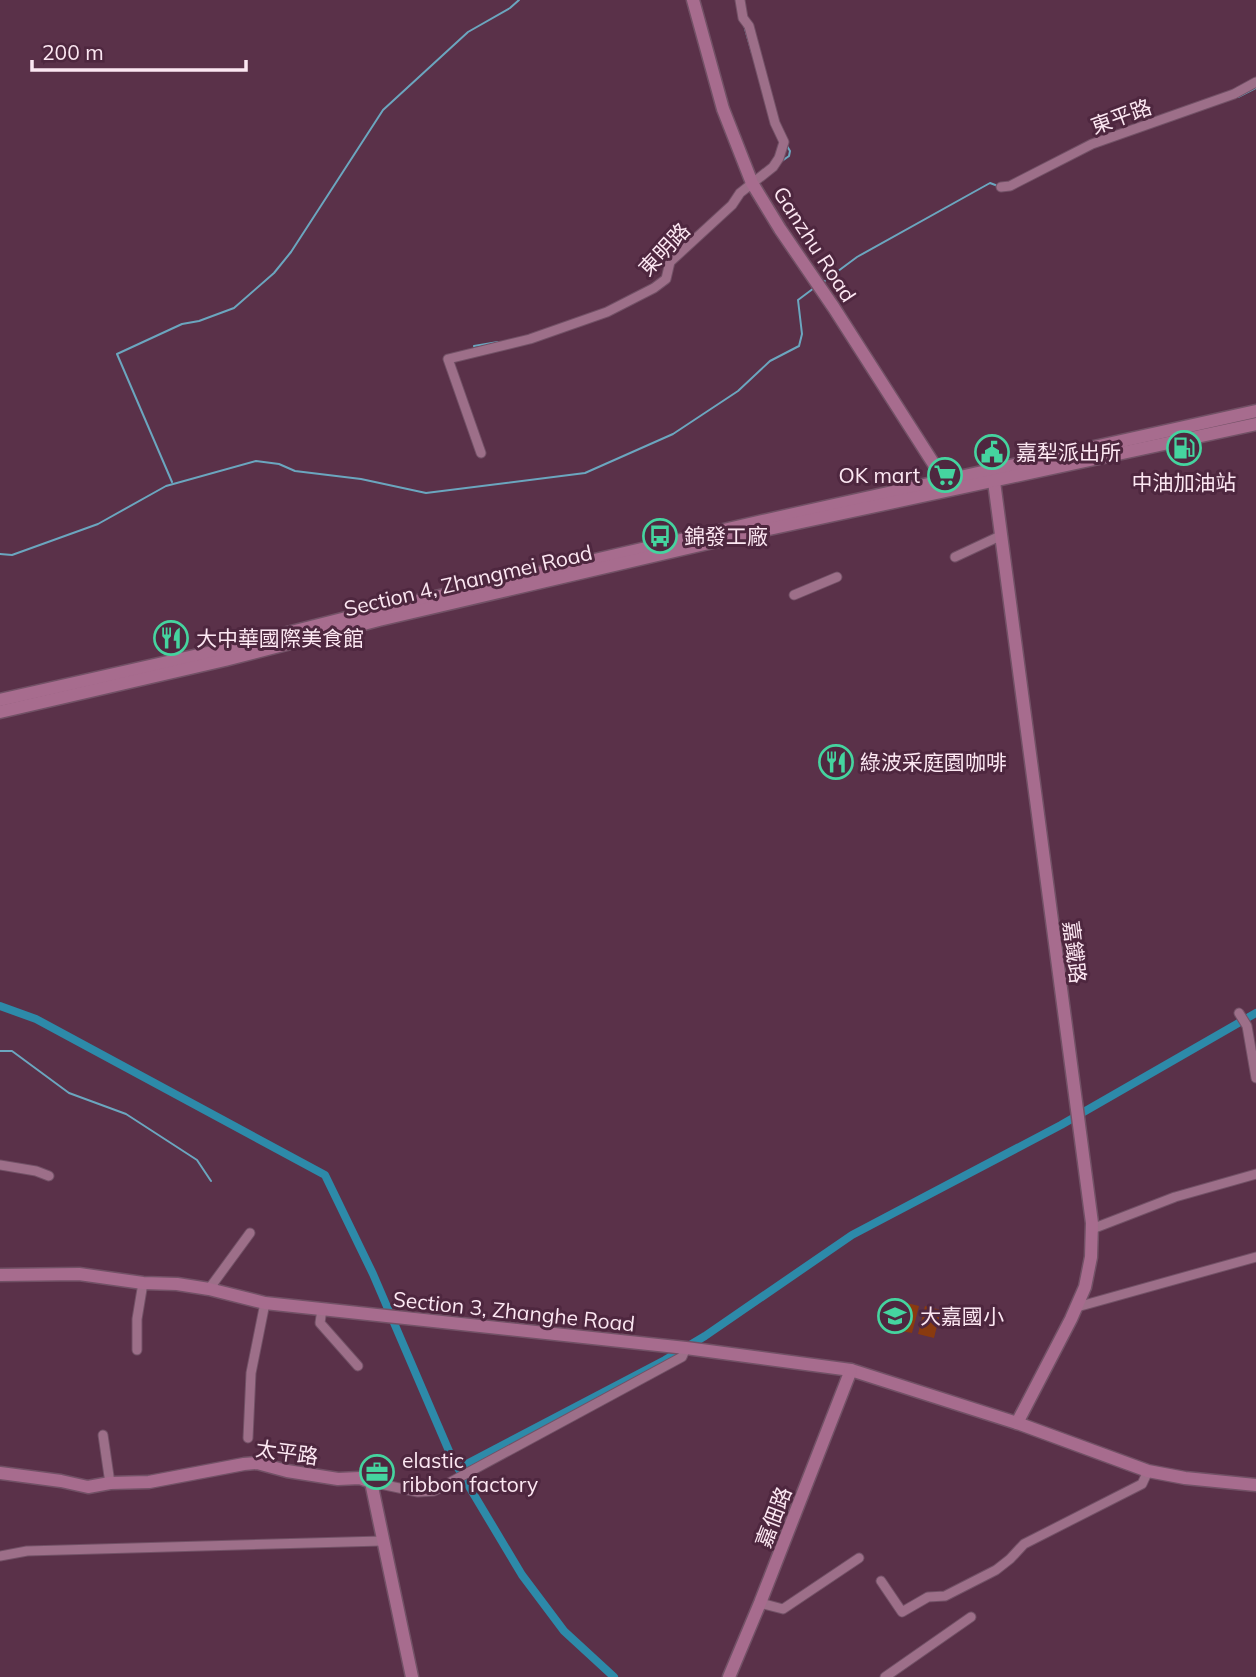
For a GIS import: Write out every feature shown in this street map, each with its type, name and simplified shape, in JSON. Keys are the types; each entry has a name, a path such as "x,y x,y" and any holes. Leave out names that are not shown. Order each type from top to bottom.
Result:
{"main road":[{"name":"Ganzhu Road","path":"693,0 723,110 752,183 945,485"},
{"path":"993,475 1256,411"},
{"path":"993,475 1256,424"},
{"name":"Section 4, Zhangmei Road","path":"0,700 67,691 225,660 402,615 993,475"},
{"name":"嘉鐵路","path":"993,475 1092,1229 1091,1257 1085,1287 1017,1423"},
{"name":"Section 4, Zhangmei Road","path":"0,712 67,691"},
{"name":"Section 3, Zhanghe Road","path":"0,1275 79,1274 143,1283 177,1284 265,1303 680,1348 851,1370 1017,1423 1148,1471 1185,1478 1256,1485"},
{"name":"嘉佃路","path":"729,1677 851,1370"},
{"name":"太平路","path":"0,1474 88,1487 110,1483 149,1482 257,1463 287,1471 338,1479 360,1478 371,1482"},
{"path":"371,1482 412,1677"}],"street":[{"name":"東明路","path":"481,453 449,359 530,339 607,312 654,288 666,279 670,262 732,205 740,193 773,167 779,158 784,142 775,122 740,0"},
{"name":"東平路","path":"1001,187 1010,186 1092,144 1234,94 1256,82"},
{"path":"955,557 1000,537"},
{"path":"794,595 836,577"},
{"path":"1243,1019 1256,1078"},
{"path":"0,1165 49,1176"},
{"path":"1092,1229 1175,1197 1256,1174"},
{"path":"209,1289 250,1233"},
{"path":"1077,1307 1256,1257"},
{"path":"137,1350 137,1319 143,1283"},
{"path":"248,1438 251,1373 265,1303"},
{"path":"322,1309 320,1323 358,1366"},
{"path":"371,1482 418,1492 434,1491 681,1357 680,1348"},
{"path":"103,1435 110,1483"},
{"path":"881,1581 902,1612 928,1597 945,1596 996,1570 1024,1544 1142,1484 1148,1471"},
{"path":"0,1556 27,1551 382,1541"},
{"path":"760,1603 783,1609 859,1559"},
{"path":"885,1677 971,1618"}],"shaded area":[{"path":"903,1302 919,1306 912,1333 896,1330"},
{"path":"925,1306 941,1310 934,1338 918,1334"}],"waterway":[{"path":"172,482 117,354 182,324 199,321 234,308 274,273 291,252 383,110 468,32 519,0"},
{"path":"744,25 752,53"},
{"path":"1238,97 1256,88"},
{"path":"782,161 789,156 787,146"},
{"path":"822,283 857,257 990,183 998,186"},
{"path":"0,554 12,555 98,524 166,486 256,461 279,464 295,471 361,479 426,493 585,473 673,434 738,391 770,361 799,346 802,334 798,300 814,288"},
{"path":"474,346 498,342"},
{"path":"0,1006 36,1019 325,1175 373,1274 452,1458 522,1575 564,1631 614,1677"},
{"path":"459,1468 665,1360 705,1336 852,1235 1061,1125 1256,1013"},
{"path":"0,1051 12,1051 69,1093 126,1114 197,1160 211,1181"}],"place":[{"name":"中油加油站","path":"1184,448"},
{"name":"嘉犁派出所","path":"992,452"},
{"name":"OK mart","path":"945,475"},
{"name":"錦發工廠","path":"660,536"},
{"name":"大中華國際美食館","path":"171,638"},
{"name":"綠波采庭園咖啡","path":"836,762"},
{"name":"大嘉國小","path":"895,1316"},
{"name":"elastic ribbon factory","path":"377,1472"}]}
